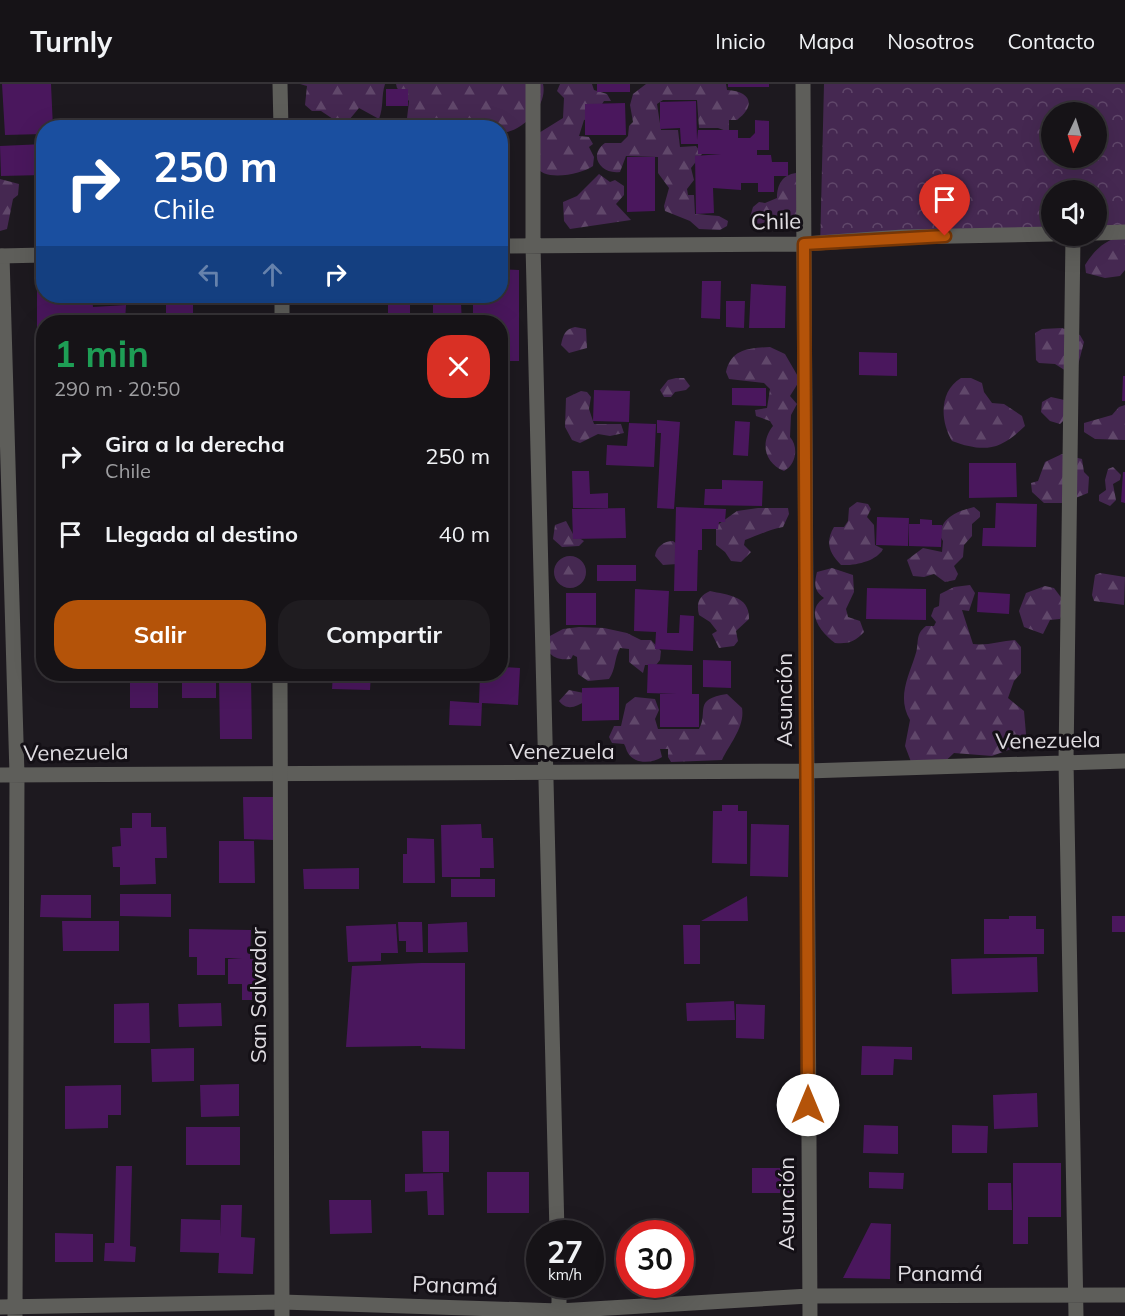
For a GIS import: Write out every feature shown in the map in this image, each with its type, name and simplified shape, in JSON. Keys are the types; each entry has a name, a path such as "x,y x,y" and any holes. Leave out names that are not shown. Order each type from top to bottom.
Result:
{"street":[{"path":"280,84 281,120"},
{"path":"532,84 533,245 548,774 557,1220"},
{"name":"Asunción","path":"803,84 810,1316"},
{"path":"1107,233 1125,232"},
{"name":"Chile","path":"508,246 804,244 903,237 1041,234"},
{"path":"1072,246 1066,761 1076,1316"},
{"path":"10,1310 17,775 1,255 36,255"},
{"name":"San Salvador","path":"280,681 282,1309"},
{"name":"Venezuela","path":"0,775 807,771 1066,761 1125,761"},
{"name":"Panamá","path":"10,1310 559,1311 809,1296 1125,1295"},
{"path":"559,1298 559,1311"}],"green space":[{"path":"300,84 385,84 379,119 359,108 349,120 334,120 321,111 312,111 305,105 307,86"},
{"path":"396,84 543,84 543,92 542,101 532,116 525,123 508,132 508,120 407,120 409,101"},
{"path":"560,84 592,84 594,90 607,94 611,101 604,101 593,118 584,120 579,136 589,137 593,144 589,147 594,157 593,166 572,174 554,175 540,171 536,165 534,136 563,118 564,98 557,91"},
{"path":"646,84 726,84 727,90 746,96 749,104 747,109 737,120 729,120 729,132 718,128 699,128 697,100 663,100 657,104 661,130 678,130 680,147 696,146 702,154 691,168 694,180 687,189 688,195 694,195 695,214 719,216 728,221 727,226 720,230 699,229 690,221 665,211 664,206 669,188 658,173 658,157 626,156 620,172 608,171 599,163 597,153 605,143 621,143 628,136 629,126 633,122 630,105 633,94"},
{"path":"824,84 1125,84 1125,229 1107,230 1107,180 1041,180 1041,235 820,249"},
{"path":"796,173 800,223 779,223 768,218 764,223 755,224 750,217 753,207 759,202 765,203 777,198 781,181"},
{"path":"599,174 610,182 615,180 624,186 624,195 616,204 631,220 570,229 564,221 563,202 577,196"},
{"path":"0,179 19,184 18,195 13,199 7,229 0,231"},
{"path":"1125,235 1125,270 1120,276 1105,278 1086,273 1085,265 1093,254 1101,246 1107,246 1107,242"},
{"path":"575,327 586,329 587,348 569,353 561,345 567,331"},
{"path":"1062,328 1080,335 1084,342 1077,369 1066,371 1055,364 1039,363 1036,360 1035,333 1042,329"},
{"path":"770,347 785,354 800,380 790,396 797,404 791,415 790,437 795,446 795,456 791,465 784,471 772,463 766,452 766,439 773,426 770,421 756,416 755,410 767,408 770,389 764,383 729,379 726,372 728,364 742,351"},
{"path":"684,378 690,386 686,390 675,392 671,397 664,397 660,390 668,380"},
{"path":"961,378 971,378 982,383 984,392 992,403 1004,404 1022,416 1025,426 1008,440 992,447 974,447 952,441 945,425 945,398"},
{"path":"581,391 587,392 591,397 589,409 594,424 621,424 624,433 610,436 598,434 580,443 572,440 565,427 566,398"},
{"path":"1051,397 1069,401 1066,418 1060,424 1050,421 1041,412 1042,402"},
{"path":"1125,405 1125,440 1095,439 1084,432 1084,423 1112,415 1119,407"},
{"path":"1062,454 1082,459 1084,472 1089,477 1088,493 1063,503 1044,503 1032,492 1031,483 1038,481 1045,462"},
{"path":"1113,467 1121,475 1120,480 1113,484 1116,500 1110,506 1099,501 1099,495 1106,490 1105,480 1108,469"},
{"path":"857,502 868,504 871,509 867,517 874,525 875,545 883,549 876,557 865,562 841,565 831,552 829,542 831,532 834,527 844,527 848,521 849,508"},
{"path":"974,507 980,512 980,517 972,524 972,536 964,545 963,557 954,566 958,574 955,580 945,582 934,574 924,577 913,576 907,560 923,548 942,552 943,541 940,536 943,524 956,513"},
{"path":"788,508 789,514 783,527 745,540 744,545 751,552 741,562 731,561 716,545 716,526 737,511"},
{"path":"566,521 573,534 584,541 579,546 562,547 553,539 555,525"},
{"path":"673,541 678,545 677,564 663,565 655,556 657,550 661,545"},
{"path":"570,556 581,561 586,572 581,583 570,588 559,583 554,572 559,561"},
{"path":"832,568 853,575 854,592 846,609 848,617 860,621 864,632 848,643 835,643 830,639 820,628 815,615 818,603 824,598 818,593 816,587 817,572"},
{"path":"1100,573 1125,577 1124,605 1094,601 1092,595 1095,575"},
{"path":"970,585 975,593 969,611 962,610 973,644 1015,640 1021,647 1021,673 1014,681 1008,698 1024,711 1026,734 1022,741 1011,749 992,756 954,753 937,769 913,767 905,746 910,720 904,704 904,696 919,636 922,629 926,626 934,626 936,622 931,616 934,608 939,606 940,594 954,587"},
{"path":"1045,586 1054,588 1066,604 1060,619 1050,620 1043,634 1024,627 1019,611 1026,593"},
{"path":"710,591 737,598 746,605 749,619 736,631 738,641 734,646 719,648 712,634 717,631 710,622 699,615 699,600"},
{"path":"604,628 627,633 641,640 651,640 661,651 660,660 656,665 645,665 643,673 629,662 629,649 620,648 609,679 588,681 578,674 577,657 573,655 571,659 560,659 547,650 548,637 563,629"},
{"path":"569,690 584,693 586,701 572,707 562,704 559,701"},
{"path":"727,694 742,708 742,715 739,728 722,760 671,762 668,749 660,749 662,757 649,762 639,761 631,757 624,744 612,743 609,737 614,726 621,726 626,704 635,697 655,699 659,710 655,719 658,729 699,729 705,703 716,696"}],"building":[{"path":"2,84 51,84 53,120 36,120 36,134 5,135"},
{"path":"597,84 630,84 630,92 597,92"},
{"path":"728,84 769,84 769,87 728,87"},
{"path":"386,89 408,89 408,106 386,106"},
{"path":"696,101 697,140 698,130 738,130 738,138 750,138 755,133 755,120 769,121 769,150 757,150 757,155 771,155 772,162 788,162 788,176 774,176 774,192 758,192 758,183 741,183 741,190 713,188 714,213 696,214 695,156 721,154 698,154 698,144 681,144 680,128 660,129 660,102"},
{"path":"625,103 626,135 585,135 585,104"},
{"path":"36,144 36,175 1,176 0,146"},
{"path":"627,157 655,157 655,211 627,212"},
{"path":"508,269 519,270 519,361 508,361 508,315 473,315 473,303 508,303"},
{"path":"702,281 721,281 720,319 701,318"},
{"path":"751,284 786,286 785,328 749,328"},
{"path":"726,301 745,301 744,328 726,327"},
{"path":"37,303 93,303 93,307 126,305 125,315 37,315"},
{"path":"166,303 193,303 193,315 166,315"},
{"path":"388,303 410,303 410,315 388,315"},
{"path":"461,304 462,315 433,315 433,305"},
{"path":"859,352 897,353 897,376 859,375"},
{"path":"1123,376 1125,376 1125,401 1122,401"},
{"path":"732,388 766,388 766,406 732,405"},
{"path":"594,390 630,391 629,422 593,421"},
{"path":"657,420 680,422 674,509 657,508 661,433 657,433"},
{"path":"735,421 750,422 748,456 733,455"},
{"path":"629,423 656,424 654,467 606,465 607,445 627,446"},
{"path":"969,463 1016,463 1017,497 969,498"},
{"path":"572,471 589,471 590,494 608,493 608,508 573,508"},
{"path":"1123,472 1125,472 1125,503 1121,502"},
{"path":"722,480 763,481 762,506 704,505 705,489 722,489"},
{"path":"996,503 1037,504 1036,547 982,546 983,528 995,528"},
{"path":"676,507 726,509 725,522 719,522 718,529 702,529 702,550 698,550 697,591 674,591"},
{"path":"625,508 626,538 573,539 572,509"},
{"path":"877,517 909,518 908,546 876,545"},
{"path":"920,519 932,520 932,525 942,525 941,547 909,546 909,524 920,524"},
{"path":"597,565 636,565 636,581 597,581"},
{"path":"867,588 926,589 926,620 866,619"},
{"path":"635,589 669,591 667,633 679,633 680,615 694,616 693,651 655,649 656,632 634,631"},
{"path":"978,592 1010,594 1009,614 977,612"},
{"path":"566,593 596,593 596,625 566,625"},
{"path":"703,660 731,661 731,688 703,687"},
{"path":"648,664 692,665 692,694 699,694 699,727 660,727 660,694 676,694 647,693"},
{"path":"508,667 520,668 518,705 482,703 481,726 449,725 450,701 479,703 480,681 508,681"},
{"path":"130,681 158,681 158,708 130,708"},
{"path":"182,681 216,681 216,698 182,698"},
{"path":"219,681 251,681 252,739 220,739"},
{"path":"333,681 371,681 370,690 332,689"},
{"path":"619,687 619,720 582,721 582,688"},
{"path":"243,797 273,797 274,840 244,839"},
{"path":"722,805 738,805 738,811 747,811 747,864 712,863 713,811 722,811"},
{"path":"132,813 151,813 151,827 166,827 167,858 155,858 156,884 120,885 120,867 113,867 112,847 121,846 120,828 132,828"},
{"path":"481,824 482,838 493,838 494,868 480,868 480,877 442,877 441,825"},
{"path":"751,824 789,825 788,877 750,876"},
{"path":"407,838 434,839 435,883 403,883 403,854 407,854"},
{"path":"219,841 254,841 255,883 219,883"},
{"path":"359,868 359,889 304,889 303,869"},
{"path":"451,879 495,879 495,897 451,897"},
{"path":"120,894 171,894 171,917 120,916"},
{"path":"41,895 91,895 91,918 40,917"},
{"path":"747,896 748,921 701,921"},
{"path":"1009,916 1036,916 1036,929 1044,929 1044,954 984,954 984,919 1009,919"},
{"path":"1112,916 1125,916 1125,932 1112,932"},
{"path":"62,921 119,921 119,951 63,951"},
{"path":"398,922 422,922 423,952 406,952 406,941 399,941"},
{"path":"467,922 468,952 428,953 428,924"},
{"path":"396,924 398,953 381,953 381,961 348,962 346,926"},
{"path":"683,925 700,925 700,964 684,964"},
{"path":"189,929 251,930 250,959 264,959 263,1000 242,1000 242,984 228,984 228,959 242,958 225,958 225,975 197,975 197,957 189,957"},
{"path":"1037,957 1038,992 952,994 951,959"},
{"path":"465,963 465,1049 421,1048 421,1046 346,1047 352,966"},
{"path":"734,1001 735,1020 687,1021 686,1003"},
{"path":"149,1003 150,1043 114,1043 114,1004"},
{"path":"221,1003 222,1026 179,1027 178,1004"},
{"path":"736,1004 765,1005 764,1039 736,1038"},
{"path":"862,1046 912,1047 912,1060 894,1059 893,1075 861,1075"},
{"path":"194,1048 194,1081 152,1082 151,1049"},
{"path":"239,1084 239,1116 201,1117 200,1085"},
{"path":"121,1085 121,1115 108,1115 108,1128 65,1129 65,1086"},
{"path":"1037,1093 1038,1127 994,1129 993,1095"},
{"path":"864,1125 898,1126 898,1154 863,1153"},
{"path":"952,1125 988,1126 987,1153 952,1153"},
{"path":"186,1127 240,1127 240,1165 186,1165"},
{"path":"422,1131 449,1131 449,1172 423,1172"},
{"path":"1013,1163 1061,1163 1061,1217 1028,1217 1028,1244 1013,1244"},
{"path":"116,1166 132,1166 130,1246 136,1247 135,1262 104,1261 105,1243 114,1243"},
{"path":"752,1168 792,1168 792,1193 752,1193"},
{"path":"487,1172 529,1172 529,1213 487,1213"},
{"path":"869,1172 904,1173 903,1189 869,1188"},
{"path":"443,1173 444,1215 428,1215 427,1191 405,1192 405,1174"},
{"path":"988,1183 1011,1183 1012,1210 988,1210"},
{"path":"329,1200 371,1200 372,1233 330,1234"},
{"path":"221,1205 242,1205 241,1237 255,1238 253,1274 218,1273 219,1253 180,1252 181,1219 220,1220 220,1236"},
{"path":"871,1223 891,1224 890,1279 843,1278"},
{"path":"55,1233 93,1234 93,1262 55,1262"}],"route":[{"path":"808,1105 804,244 945,236"}]}
